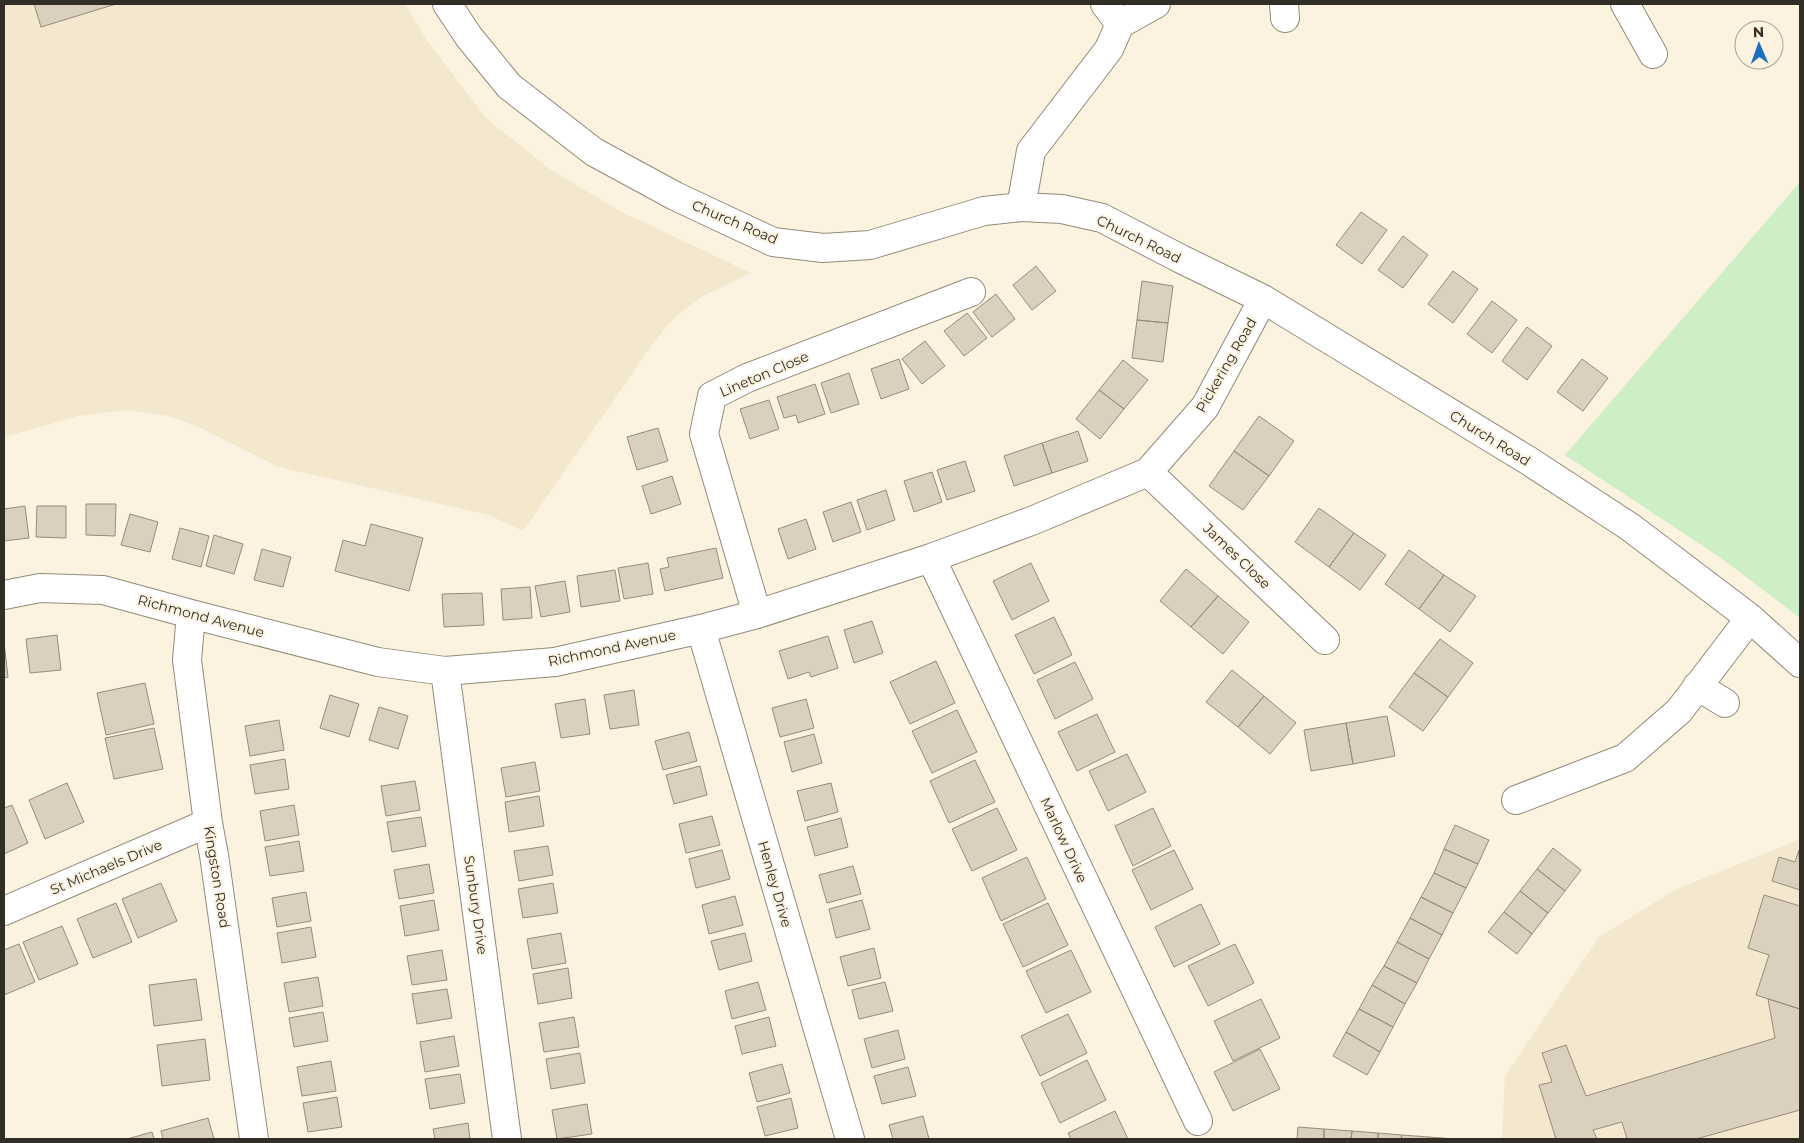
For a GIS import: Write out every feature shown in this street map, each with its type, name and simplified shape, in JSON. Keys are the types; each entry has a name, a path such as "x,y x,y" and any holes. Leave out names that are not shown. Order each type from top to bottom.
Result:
{"street":[{"name":"Church Road","path":"447,4 469,37 509,86 594,152 675,196 773,242 823,248 870,244 984,211 1021,207 1062,209 1102,218 1263,299 1528,461 1630,527 1750,618 1800,663"},
{"path":"1021,207 1031,151 1109,49 1113,14 1156,4"},
{"path":"1625,4 1653,54"},
{"name":"Lineton Close","path":"758,614 704,434 712,396 747,378 972,292"},
{"name":"Pickering Road","path":"1034,520 1148,472 1205,407 1263,299"},
{"name":"James Close","path":"1148,472 1325,640"},
{"name":"Richmond Avenue","path":"4,596 40,588 103,590 378,662 445,671 555,662 701,629 758,614 931,558 1034,520"},
{"name":"Marlow Drive","path":"931,558 1198,1121"},
{"name":"Kingston Road","path":"191,614 187,660 208,823 254,1139"},
{"path":"1516,800 1625,758 1679,711 1750,618"},
{"name":"Henley Drive","path":"701,629 850,1139"},
{"name":"Sunbury Drive","path":"445,671 508,1139"},
{"path":"1697,686 1725,703"},
{"name":"St Michaels Drive","path":"4,911 208,823"}],"shaded area":[{"path":"4,4 405,4 426,39 486,118 551,170 620,211 751,273 701,297 673,319 654,342 523,531 489,515 279,467 199,427 168,416 128,410 78,416 4,437"},
{"path":"1800,839 1800,1139 1502,1139 1505,1076 1599,937 1675,890"}],"green space":[{"path":"1800,182 1800,618 1721,558 1565,455"}],"building":[{"path":"34,4 116,4 41,27"},
{"path":"1361,212 1387,230 1362,264 1336,245"},
{"path":"1403,236 1428,255 1403,288 1378,270"},
{"path":"1036,266 1056,291 1032,310 1013,285"},
{"path":"1453,271 1478,289 1453,323 1428,304"},
{"path":"1142,281 1173,286 1168,323 1137,320"},
{"path":"996,294 1015,319 992,337 973,312"},
{"path":"1492,301 1517,320 1492,353 1467,334"},
{"path":"967,313 987,338 964,356 944,331"},
{"path":"1137,320 1168,323 1163,362 1132,358"},
{"path":"1527,327 1552,346 1527,380 1502,361"},
{"path":"925,341 945,366 922,384 902,359"},
{"path":"899,359 909,389 881,399 871,369"},
{"path":"1582,359 1608,378 1583,411 1557,392"},
{"path":"1123,360 1148,380 1124,409 1099,390"},
{"path":"849,373 859,404 831,413 821,383"},
{"path":"815,384 825,414 798,423 796,415 784,418 777,397"},
{"path":"1099,390 1124,409 1100,439 1076,419"},
{"path":"769,400 779,429 750,439 740,409"},
{"path":"1259,416 1294,441 1269,476 1234,451"},
{"path":"658,428 668,461 637,470 627,437"},
{"path":"1078,431 1088,461 1052,473 1042,443"},
{"path":"1042,443 1052,473 1014,486 1004,456"},
{"path":"1234,451 1269,476 1243,510 1209,486"},
{"path":"965,461 975,491 947,500 937,470"},
{"path":"932,472 942,502 914,512 904,481"},
{"path":"672,476 681,504 651,514 642,486"},
{"path":"886,490 895,520 867,530 857,500"},
{"path":"851,502 861,532 833,542 823,512"},
{"path":"86,504 116,504 115,536 86,535"},
{"path":"25,506 29,538 4,541 4,509"},
{"path":"37,506 66,506 66,538 36,537"},
{"path":"1319,508 1354,533 1329,567 1295,542"},
{"path":"130,514 158,522 150,552 121,545"},
{"path":"806,519 816,549 788,559 778,529"},
{"path":"371,524 423,538 409,591 335,571 343,540 365,546"},
{"path":"180,528 209,536 201,567 172,559"},
{"path":"1354,533 1386,555 1360,590 1329,567"},
{"path":"214,535 243,544 234,574 206,566"},
{"path":"716,548 723,578 665,591 660,569 669,567 667,558"},
{"path":"262,549 291,557 283,587 254,580"},
{"path":"1409,550 1444,575 1419,609 1385,584"},
{"path":"648,563 653,594 624,599 618,568"},
{"path":"1031,563 1049,601 1012,620 993,581"},
{"path":"1186,569 1218,596 1191,627 1160,601"},
{"path":"615,570 620,601 581,607 577,576"},
{"path":"1444,575 1476,596 1450,632 1419,609"},
{"path":"565,581 570,612 541,617 535,586"},
{"path":"530,587 532,618 503,620 501,589"},
{"path":"482,593 484,625 444,627 442,594"},
{"path":"1218,596 1249,622 1223,654 1191,627"},
{"path":"1054,617 1072,655 1034,674 1015,635"},
{"path":"872,621 883,653 854,663 844,630"},
{"path":"57,635 61,670 30,673 26,639"},
{"path":"828,636 838,668 811,677 809,672 788,679 779,651"},
{"path":"1440,639 1473,663 1448,697 1414,673"},
{"path":"4,642 8,677 4,678"},
{"path":"936,661 955,703 910,724 890,682"},
{"path":"1075,662 1093,699 1055,719 1037,680"},
{"path":"1232,670 1264,696 1238,727 1206,702"},
{"path":"1414,673 1448,697 1423,731 1389,707"},
{"path":"145,683 154,724 106,735 97,693"},
{"path":"634,690 639,725 610,729 604,695"},
{"path":"330,695 359,704 349,737 320,728"},
{"path":"1264,696 1296,723 1270,754 1238,727"},
{"path":"585,699 590,734 561,738 555,704"},
{"path":"806,699 814,728 780,737 772,708"},
{"path":"379,707 408,716 398,749 369,740"},
{"path":"957,710 977,752 932,773 912,731"},
{"path":"1097,714 1115,752 1077,771 1058,732"},
{"path":"1387,716 1395,756 1353,764 1346,723"},
{"path":"279,720 284,750 250,756 245,726"},
{"path":"1346,723 1353,764 1311,771 1304,730"},
{"path":"154,728 163,769 114,779 105,738"},
{"path":"689,732 697,761 663,770 655,741"},
{"path":"814,734 822,763 792,772 784,742"},
{"path":"1127,754 1146,792 1108,811 1089,771"},
{"path":"285,759 289,789 255,794 250,765"},
{"path":"975,760 995,802 949,823 930,781"},
{"path":"535,762 540,791 506,797 501,768"},
{"path":"700,766 707,795 674,804 666,775"},
{"path":"415,781 420,810 386,816 381,786"},
{"path":"67,783 84,822 45,839 29,800"},
{"path":"831,783 838,812 805,821 797,791"},
{"path":"539,796 544,826 509,832 505,802"},
{"path":"12,805 28,843 4,854 4,808"},
{"path":"294,805 299,835 265,841 260,811"},
{"path":"997,808 1017,850 972,871 952,829"},
{"path":"1153,808 1171,846 1133,866 1115,826"},
{"path":"712,816 720,845 686,853 679,824"},
{"path":"421,817 426,846 392,852 387,822"},
{"path":"841,818 848,847 815,856 807,827"},
{"path":"1455,825 1489,840 1478,864 1444,849"},
{"path":"299,841 304,871 270,876 265,847"},
{"path":"548,846 553,875 519,881 514,851"},
{"path":"1553,848 1581,870 1565,891 1537,869"},
{"path":"1444,849 1478,864 1466,888 1434,873"},
{"path":"722,850 730,879 696,888 689,859"},
{"path":"1174,850 1193,889 1151,910 1132,870"},
{"path":"1799,850 1800,890 1772,881 1779,857 1795,862"},
{"path":"1027,857 1046,899 1001,921 982,878"},
{"path":"429,864 434,893 399,899 394,870"},
{"path":"853,866 861,894 827,903 819,875"},
{"path":"1537,869 1565,891 1548,913 1520,891"},
{"path":"1434,873 1466,888 1453,913 1421,897"},
{"path":"161,883 177,921 138,938 122,899"},
{"path":"553,883 558,913 523,918 518,889"},
{"path":"1520,891 1548,913 1532,934 1504,912"},
{"path":"306,892 311,921 277,927 272,898"},
{"path":"1764,895 1800,906 1800,1009 1756,995 1769,955 1748,948"},
{"path":"735,896 743,925 709,934 702,905"},
{"path":"1421,897 1453,913 1442,935 1410,918"},
{"path":"434,900 439,930 405,936 400,906"},
{"path":"862,900 870,929 836,938 829,909"},
{"path":"116,903 132,942 93,958 77,919"},
{"path":"1048,903 1068,945 1023,967 1003,924"},
{"path":"1201,904 1220,944 1174,967 1155,927"},
{"path":"1504,912 1532,934 1517,954 1488,932"},
{"path":"1410,918 1442,935 1429,959 1397,942"},
{"path":"62,926 78,964 39,980 23,942"},
{"path":"311,927 316,957 282,963 277,933"},
{"path":"561,933 566,963 532,969 527,939"},
{"path":"745,933 752,961 719,970 711,941"},
{"path":"1397,942 1429,959 1417,983 1384,966"},
{"path":"19,944 35,982 4,995 4,950"},
{"path":"1235,944 1254,983 1208,1006 1188,966"},
{"path":"874,948 881,978 848,986 840,957"},
{"path":"442,950 447,980 412,985 407,956"},
{"path":"1071,950 1091,992 1046,1013 1026,971"},
{"path":"1384,966 1417,983 1405,1004 1372,985"},
{"path":"568,968 572,998 538,1004 533,974"},
{"path":"318,977 323,1006 289,1012 284,983"},
{"path":"196,979 202,1020 154,1026 149,985"},
{"path":"758,982 766,1010 732,1019 725,991"},
{"path":"885,982 893,1011 859,1019 852,990"},
{"path":"1372,985 1405,1004 1393,1027 1359,1009"},
{"path":"447,989 452,1018 417,1024 412,994"},
{"path":"1261,999 1280,1038 1233,1061 1214,1021"},
{"path":"1768,999 1800,1009 1800,1110 1696,1139 1627,1139 1622,1122 1593,1130 1597,1139 1556,1139 1539,1085 1552,1082 1542,1053 1566,1045 1586,1096 1775,1038"},
{"path":"1359,1009 1393,1027 1380,1052 1346,1032"},
{"path":"323,1012 328,1041 294,1047 289,1018"},
{"path":"1068,1014 1087,1053 1040,1076 1021,1036"},
{"path":"574,1017 579,1047 544,1052 539,1023"},
{"path":"769,1017 776,1046 742,1054 735,1026"},
{"path":"898,1030 905,1059 872,1068 864,1039"},
{"path":"1346,1032 1380,1052 1367,1075 1333,1056"},
{"path":"454,1036 459,1066 425,1072 420,1042"},
{"path":"205,1039 210,1080 162,1086 157,1045"},
{"path":"1260,1049 1280,1089 1233,1111 1214,1072"},
{"path":"580,1053 585,1083 551,1089 546,1059"},
{"path":"1087,1060 1106,1100 1060,1123 1041,1083"},
{"path":"331,1061 336,1091 302,1096 297,1067"},
{"path":"782,1064 790,1093 757,1102 749,1073"},
{"path":"908,1067 916,1096 882,1104 874,1076"},
{"path":"460,1074 465,1103 430,1109 425,1079"},
{"path":"337,1097 342,1127 308,1132 303,1103"},
{"path":"791,1098 798,1128 765,1136 757,1107"},
{"path":"587,1104 592,1134 557,1139 552,1110"},
{"path":"1115,1111 1128,1139 1071,1139 1068,1133"},
{"path":"923,1116 929,1139 893,1139 889,1125"},
{"path":"208,1118 214,1139 163,1139 161,1131"},
{"path":"468,1123 470,1139 435,1139 433,1129"},
{"path":"1298,1127 1324,1129 1324,1139 1297,1139"},
{"path":"1324,1129 1352,1131 1351,1139 1324,1139"},
{"path":"1352,1131 1378,1133 1378,1139 1351,1139"},
{"path":"152,1132 154,1139 127,1139"},
{"path":"1378,1133 1402,1135 1401,1139 1378,1139"},
{"path":"1402,1135 1429,1137 1428,1139 1401,1139"},
{"path":"1429,1137 1455,1139 1428,1139"}]}
